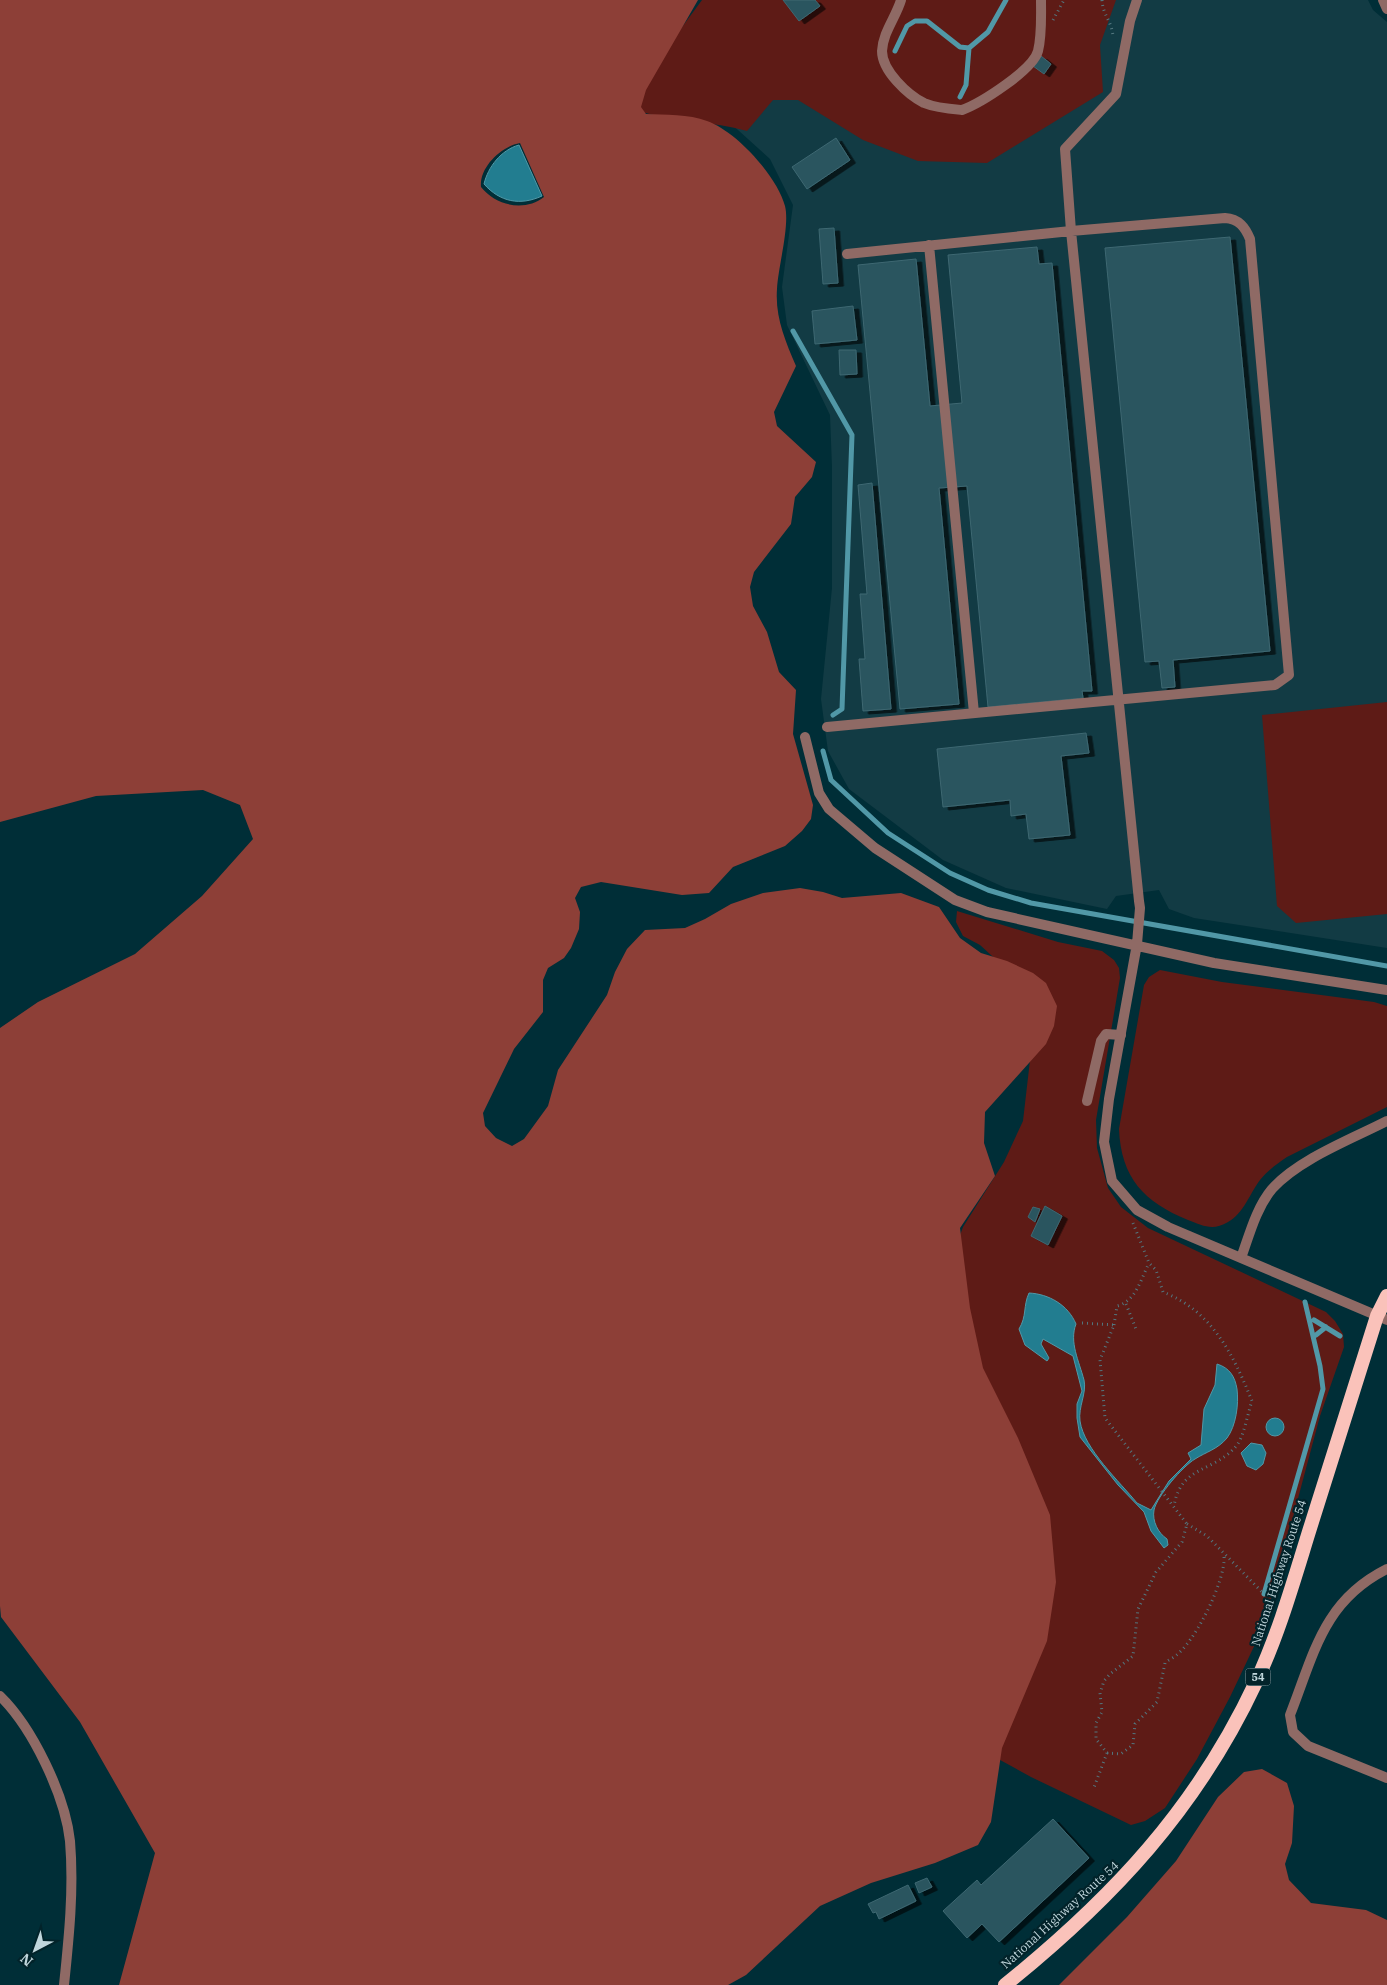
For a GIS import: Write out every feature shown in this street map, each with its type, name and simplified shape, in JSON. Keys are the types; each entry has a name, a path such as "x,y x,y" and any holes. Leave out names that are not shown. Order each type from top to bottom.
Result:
{"highway":[{"name":"National Highway Route 54","path":"1005,1985 1081,1920 1123,1880 1154,1845 1195,1789 1240,1714 1276,1633 1382,1318 1387,1296"}],"street":[{"path":"901,0 883,45 883,60 899,82 926,104 962,110 1024,70 1033,60 1038,52 1040,38 1041,0"},
{"path":"1137,0 1116,94 1065,149 1071,231 1140,908 1137,944 1109,1099 1104,1142 1112,1181 1137,1210 1168,1227 1382,1318"},
{"path":"1383,0 1387,9"},
{"path":"827,727 1275,684 1286,679 1290,672 1250,239 1241,224 1225,218 1071,231 847,254"},
{"path":"929,245 974,713"},
{"path":"805,737 819,793 829,809 875,848 955,900 987,912 1137,944 1214,963 1387,990"},
{"path":"1087,1101 1101,1041 1106,1034 1121,1035"},
{"path":"1241,1258 1256,1218 1272,1189 1315,1158 1387,1121"},
{"path":"1387,1569 1350,1593 1330,1617 1290,1715 1293,1732 1308,1746 1387,1778"},
{"path":"0,1696 16,1711 42,1757 58,1796 70,1839 72,1901 64,1985"}],"path":[{"path":"1102,0 1103,10 1112,21 1113,38 1126,45"},
{"path":"1133,1222 1149,1263 1156,1270 1163,1292 1182,1299 1212,1325 1232,1356 1252,1401 1239,1442 1220,1459 1183,1481 1176,1494 1174,1507"},
{"path":"1149,1263 1135,1293 1126,1304 1117,1306 1114,1325 1100,1360 1105,1418 1187,1524 1207,1536 1224,1556 1264,1594"},
{"path":"1126,1304 1136,1329"},
{"path":"1082,1323 1114,1325"},
{"path":"1187,1524 1182,1542 1156,1572 1138,1609 1133,1656 1104,1682 1100,1693 1102,1712 1096,1723 1096,1739 1107,1753 1121,1754 1133,1745 1134,1724 1157,1702 1165,1663 1175,1657 1188,1642 1204,1615 1219,1581 1224,1556"},
{"path":"1093,1790 1107,1753"}],"shaded area":[{"path":"0,0 698,0 646,90 641,107 646,114 677,115 707,121 730,134 754,156 774,181 785,206 786,224 777,299 779,319 796,366 774,412 777,426 816,462 812,477 795,497 791,524 754,572 750,587 753,606 767,632 779,672 796,690 793,734 813,805 811,819 802,831 785,846 733,867 709,893 682,895 601,882 581,887 575,898 580,912 579,929 571,948 564,958 548,968 543,980 543,1012 514,1049 483,1113 485,1126 496,1138 512,1146 524,1139 548,1106 558,1070 607,995 615,972 627,949 645,930 685,928 731,904 763,893 800,888 842,898 901,893 939,907 960,938 981,953 1007,961 1033,973 1046,983 1057,1006 1054,1026 1046,1044 985,1112 984,1143 995,1176 960,1228 970,1308 983,1368 1018,1438 1050,1515 1056,1582 1047,1641 1002,1748 991,1822 978,1845 935,1863 871,1883 820,1906 746,1975 728,1985 119,1985 155,1853 80,1722 1,1617 0,1028 38,1002 135,954 202,896 253,839 240,805 203,790 96,796 0,822","holes":["520,143 544,197 528,204 511,205 494,199 487,194 481,187 481,179 488,165 499,153 506,148"]},
{"path":"702,0 1116,0 1100,45 1103,92 987,163 918,161 863,140 798,100 773,100 747,131 721,125 655,116 642,112 638,103 668,46"},
{"path":"1067,0 1368,0 1373,10 1387,22 1387,948 1194,918 1169,909 1159,890 1116,896 1107,909 1006,888 943,860 849,789 828,751 821,699 832,588 830,415 787,325 782,287 793,205 770,159 728,121 734,64"},
{"path":"1387,702 1387,914 1296,923 1277,906 1262,715"},
{"path":"957,911 1058,942 1102,951 1114,960 1119,968 1120,978 1096,1120 1097,1148 1108,1188 1121,1207 1148,1228 1326,1312 1335,1321 1343,1334 1344,1347 1320,1416 1272,1596 1258,1638 1230,1697 1197,1759 1165,1808 1145,1821 1131,1825 1031,1777 969,1743 949,1266 963,1227 1004,1162 1023,1121 1036,1008 1014,976 980,945 963,936 956,922"},
{"path":"1160,970 1222,982 1374,1002 1387,1006 1387,1107 1280,1162 1260,1180 1234,1218 1223,1225 1203,1226 1172,1213 1147,1196 1130,1175 1124,1161 1119,1129 1144,985 1149,977"},
{"path":"1262,1769 1287,1783 1294,1806 1292,1843 1285,1864 1289,1880 1311,1903 1366,1910 1387,1920 1387,1985 1059,1985 1127,1917 1176,1861 1218,1797 1244,1772"}],"water":[{"path":"519,145 542,196 526,201 504,198 497,195 484,184 496,160 512,147"},
{"path":"1029,1293 1051,1298 1063,1306 1073,1317 1076,1324 1074,1345 1085,1385 1080,1411 1083,1432 1095,1454 1137,1503 1151,1510 1169,1481 1191,1459 1188,1453 1201,1445 1204,1409 1215,1385 1217,1364 1229,1371 1233,1377 1238,1401 1235,1421 1227,1438 1220,1445 1195,1459 1184,1468 1171,1482 1156,1504 1154,1510 1155,1522 1158,1530 1167,1539 1168,1545 1164,1548 1151,1531 1144,1512 1118,1485 1080,1437 1077,1404 1082,1391 1073,1356 1043,1339 1041,1344 1049,1358 1047,1361 1025,1345 1019,1329"},
{"path":"1271,1418 1279,1418 1284,1423 1282,1434 1271,1436 1266,1431 1266,1423"},
{"path":"1251,1443 1262,1445 1266,1453 1263,1464 1256,1470 1247,1466 1241,1453"}],"building":[{"path":"783,0 815,0 820,6 799,21"},
{"path":"1041,56 1051,64 1044,74 1033,66"},
{"path":"836,138 850,160 807,189 792,167"},
{"path":"834,228 838,283 823,284 819,229"},
{"path":"1230,237 1270,651 1173,660 1175,687 1162,688 1159,661 1145,662 1105,248"},
{"path":"1037,247 1039,264 1052,263 1092,691 1082,691 1083,698 988,707 967,486 939,488 959,704 900,709 858,265 916,259 930,406 962,403 948,255"},
{"path":"853,306 857,340 815,344 812,311"},
{"path":"839,350 856,350 857,374 840,375"},
{"path":"872,483 891,709 863,711 859,659 865,659 860,594 867,594 858,485"},
{"path":"1086,733 1089,753 1061,756 1070,835 1029,839 1026,814 1011,816 1010,800 943,807 937,749"},
{"path":"1045,1206 1062,1216 1048,1245 1031,1236"},
{"path":"1033,1207 1040,1209 1035,1222 1028,1217"},
{"path":"1053,1819 1089,1858 999,1942 982,1924 967,1938 943,1911 977,1880 981,1885"},
{"path":"927,1878 932,1887 919,1893 915,1883"},
{"path":"908,1885 916,1901 879,1919 876,1912 873,1913 868,1904"}],"waterway":[{"path":"895,51 907,26 915,21 927,21 960,47 969,48 988,32 1006,0"},
{"path":"960,97 966,85 969,48"},
{"path":"793,331 852,435 842,709 833,715"},
{"path":"823,751 831,780 888,833 950,873 988,890 1031,903 1387,966"},
{"path":"1264,1594 1323,1389 1320,1366 1305,1302"},
{"path":"1314,1320 1340,1336"},
{"path":"1316,1335 1326,1327"}]}
